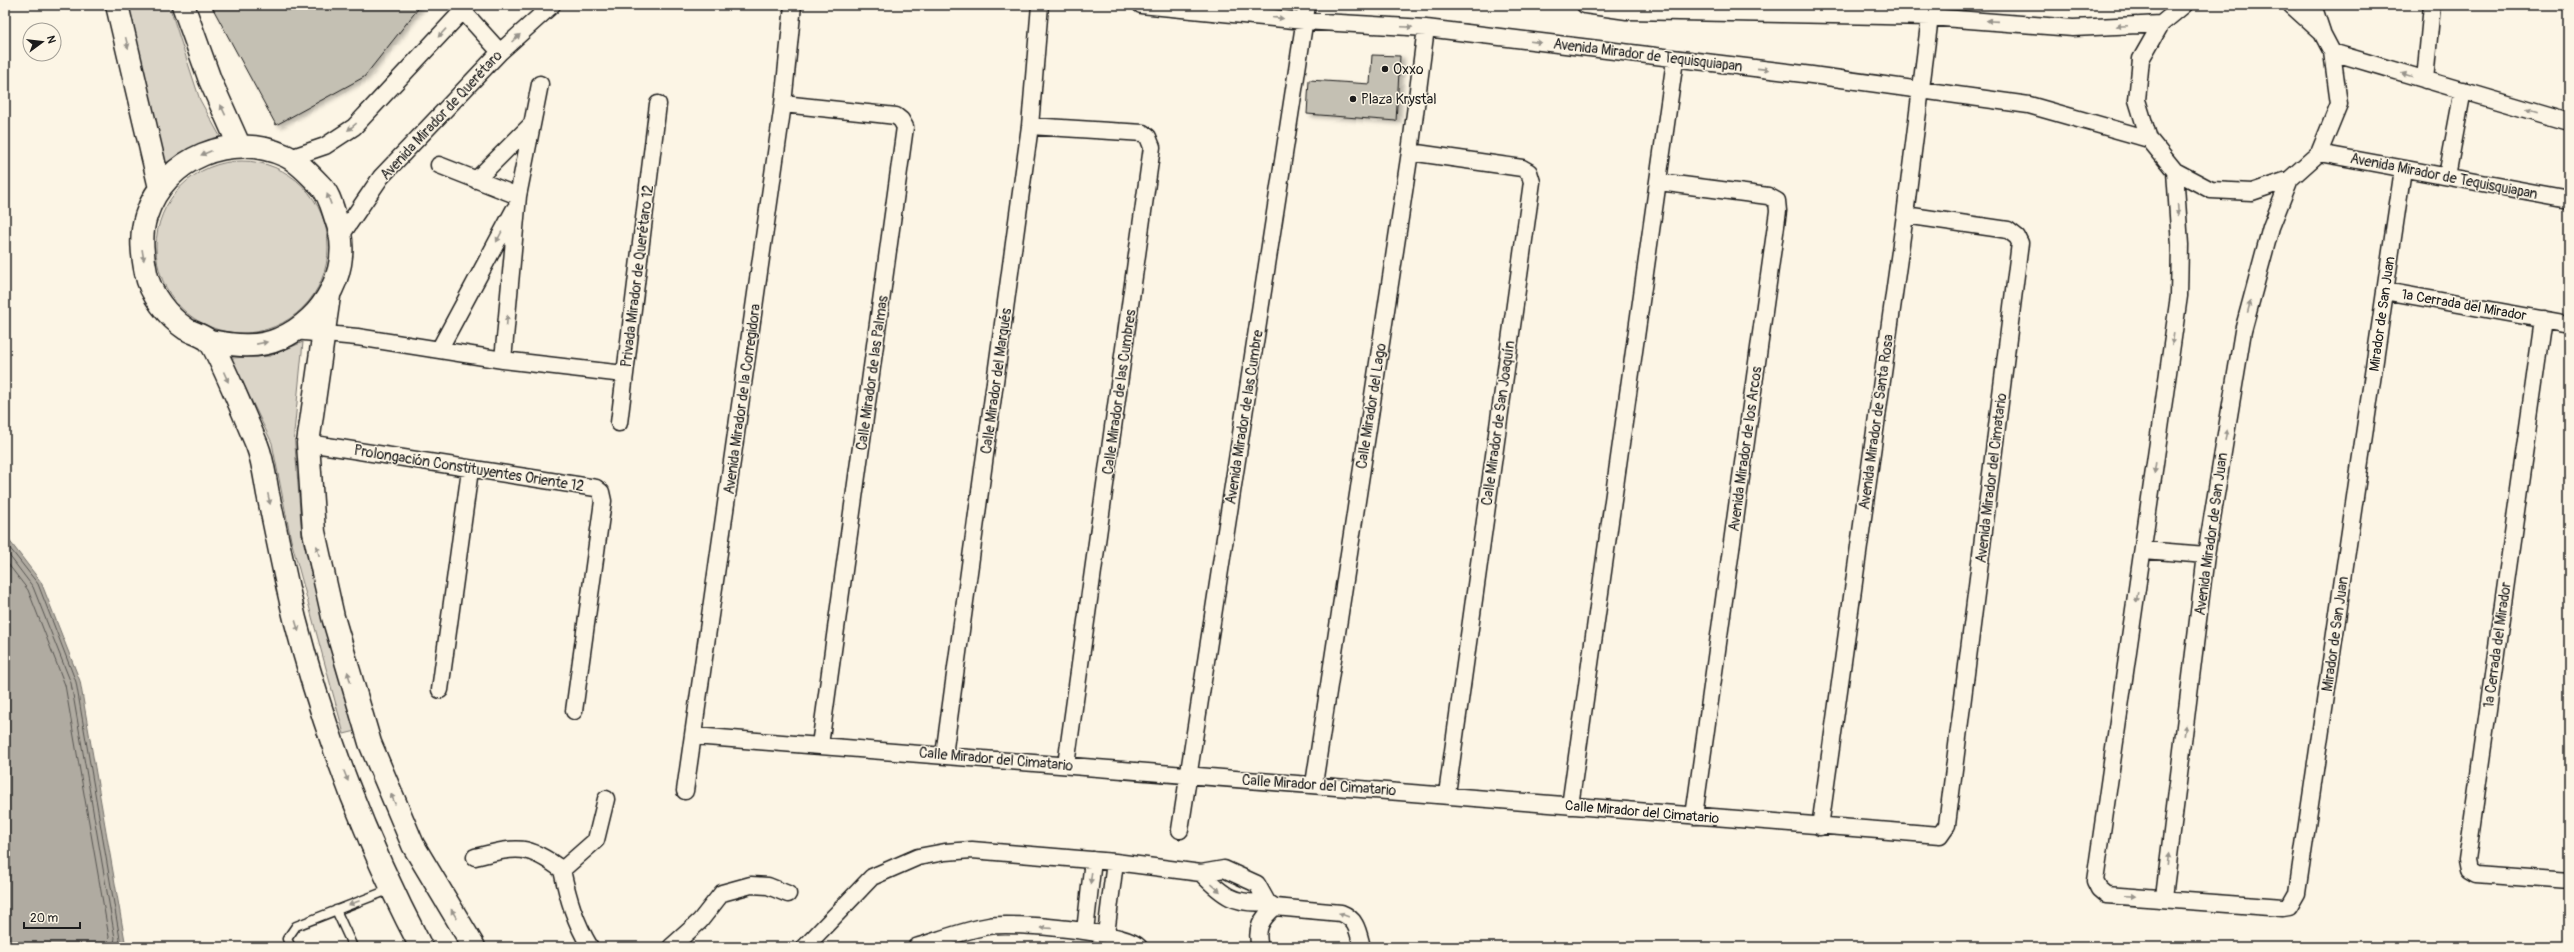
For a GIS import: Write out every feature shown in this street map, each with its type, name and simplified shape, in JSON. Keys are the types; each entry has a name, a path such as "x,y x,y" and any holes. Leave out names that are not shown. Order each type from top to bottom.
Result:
{"street":[{"path":"117,5 160,188"},
{"path":"183,5 210,80 240,145"},
{"name":"Avenida Mirador de Querétaro","path":"342,234 382,177 500,52 552,5"},
{"name":"Avenida Mirador de la Corregidora","path":"686,791 783,104 793,5"},
{"name":"Calle Mirador del Marqués","path":"944,755 1030,126 1040,5"},
{"name":"Avenida Mirador de Tequisquiapan","path":"1141,5 1306,13 1675,60 1812,74 1922,91 2029,105 2149,139"},
{"path":"1585,5 1627,11 1811,10 2073,28 2161,24"},
{"path":"2184,5 2161,24 2141,59 2136,100 2149,139 2175,171 2211,190 2252,192 2290,179 2320,153 2339,104 2332,52 2322,34 2313,5"},
{"path":"2291,5 2322,34"},
{"path":"2424,80 2432,5"},
{"path":"290,158 325,146 354,127 465,8 500,52"},
{"name":"Avenida Mirador de las Cumbre","path":"1180,830 1306,13"},
{"name":"Avenida Mirador de Santa Rosa","path":"1820,827 1922,91 1930,17"},
{"name":"Calle Mirador del Lago","path":"1314,784 1410,152 1426,28"},
{"path":"2332,52 2569,122"},
{"path":"1570,806 1660,182 1675,60"},
{"path":"503,360 518,199 530,126 540,84"},
{"path":"2447,176 2463,90"},
{"name":"Privada Mirador de Querétaro 12","path":"294,331 503,360 624,374 658,104"},
{"name":"Calle Mirador de las Palmas","path":"783,104 896,116 901,120 905,127 820,745"},
{"path":"476,180 530,126"},
{"name":"Calle Mirador de las Cumbres","path":"1030,126 1143,134 1148,137 1152,147 1066,765"},
{"path":"329,296 310,319 294,331 278,340 244,347 210,341 183,327 161,305 147,277 142,246 146,216 160,188 182,165 209,150 240,145 265,148 290,158 325,190 342,234 340,266 329,296 308,443 314,532 333,617 370,743 413,845 474,947"},
{"name":"Calle Mirador de San Joaquín","path":"1410,152 1522,168 1529,172 1532,182 1448,794"},
{"name":"Avenida Mirador de Tequisquiapan","path":"2320,153 2569,199"},
{"path":"438,165 518,199"},
{"name":"Mirador de San Juan","path":"2144,550 2095,881 2099,889 2106,895 2164,897 2283,908 2289,907 2296,898 2403,169"},
{"path":"2175,171 2180,245 2179,296 2144,550 2206,555"},
{"name":"Avenida Mirador de San Juan","path":"2164,897 2206,555 2243,331 2271,227 2290,179"},
{"name":"Avenida Mirador de los Arcos","path":"1660,182 1768,196 1777,201 1778,211 1694,816"},
{"path":"439,350 518,199"},
{"name":"Avenida Mirador del Cimatario","path":"1905,215 2008,230 2017,237 2020,243 1948,825 1943,833"},
{"name":"1a Cerrada del Mirador","path":"2385,291 2569,324"},
{"name":"1a Cerrada del Mirador","path":"2543,319 2467,864 2469,870 2476,874 2569,881"},
{"path":"210,341 259,449 295,620 335,750 391,889 421,947"},
{"path":"619,423 624,374"},
{"name":"Prolongación Constituyentes Oriente 12","path":"308,443 470,470 596,488 601,492 603,501 574,711"},
{"path":"440,690 470,470"},
{"name":"Calle Mirador del Cimatario","path":"694,736 1448,794 1570,806 1935,837 1943,833"},
{"path":"335,750 370,743"},
{"path":"562,870 596,840 606,799"},
{"path":"475,857 521,848 544,856 562,870 568,901 578,928 590,947"},
{"path":"805,947 872,877 918,858 972,850 1115,862 1201,873 1224,869 1243,876 1257,884 1271,905"},
{"path":"1085,931 1093,860"},
{"path":"1106,934 1115,862"},
{"path":"1201,873 1217,890 1246,904 1271,905 1342,913 1350,916 1356,924 1362,947"},
{"path":"671,947 700,921 722,893 751,885 768,886 788,894"},
{"path":"1260,947 1257,932 1271,905"},
{"path":"916,947 946,943 998,925 1085,931 1106,934 1134,942 1137,947"}],"lane":[{"path":"291,947 287,939 296,926 391,889"},
{"path":"336,910 353,947"}],"shaded area":[{"path":"128,5 169,5 200,100 221,138 194,146 164,164"},
{"path":"242,161 259,163 275,168 290,176 303,186 313,199 321,214 326,230 328,247 326,264 321,280 313,295 303,308 290,318 275,326 259,331 242,333 225,331 209,326 194,318 181,308 171,295 163,280 158,264 156,247 158,230 163,214 171,199 181,186 194,176 209,168 225,163"},
{"path":"303,342 294,433 302,536 322,617 356,731 344,734 291,540 272,443 231,358 270,356"}],"water":[{"path":"5,535 41,582 80,681 125,941 121,947 5,947"}],"building":[{"path":"211,5 421,5 364,77 276,125"},
{"name":"Plaza Krystal","path":"1372,55 1400,56 1396,121 1307,114 1309,80 1370,84"}],"place":[{"name":"Oxxo","path":"1385,69"},
{"name":"Plaza Krystal","path":"1353,99"}]}
